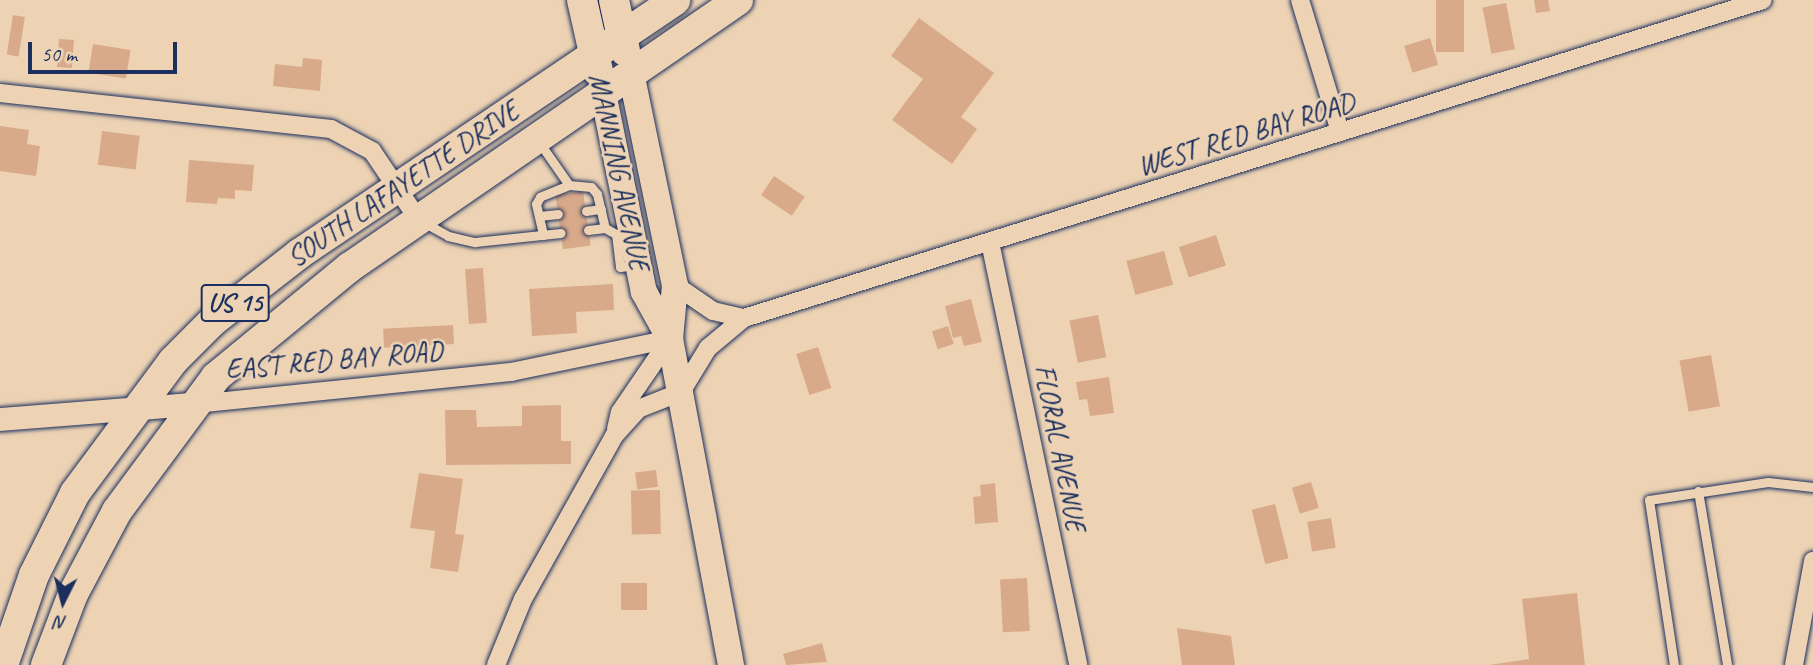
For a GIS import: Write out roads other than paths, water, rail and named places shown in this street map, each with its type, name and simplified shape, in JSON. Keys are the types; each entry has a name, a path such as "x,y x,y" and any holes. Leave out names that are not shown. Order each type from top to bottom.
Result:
{"main road":[{"name":"MANNING AVENUE","path":"582,0 644,292 670,339"},
{"name":"MANNING AVENUE","path":"614,0 675,285 670,339 731,665"},
{"name":"US 15","path":"622,35 675,0"},
{"name":"US 15","path":"603,93 738,0"},
{"name":"SOUTH LAFAYETTE DRIVE","path":"3,665 52,536 129,413 213,321 397,186 622,35"},
{"name":"SOUTH LAFAYETTE DRIVE","path":"46,665 92,556 192,404 273,326 418,219 603,93"}],"street":[{"path":"1300,0 1340,132"},
{"name":"WEST RED BAY ROAD","path":"681,392 708,348 744,318 1763,0"},
{"path":"0,93 331,129 372,151 418,219"},
{"name":"FLORAL AVENUE","path":"990,242 1079,665"},
{"path":"675,285 713,311 744,318"},
{"path":"614,436 620,412 670,339"},
{"name":"EAST RED BAY ROAD","path":"0,419 129,413 192,404 511,372 670,339"},
{"path":"496,665 523,599 614,436 638,409 681,392"},
{"path":"1794,665 1813,561"}],"lane":[{"path":"537,137 569,185"},
{"path":"542,235 540,197 569,185 591,187 597,194 605,228"},
{"path":"597,194 623,190"},
{"path":"586,211 601,209"},
{"path":"539,216 558,214"},
{"path":"418,219 448,236 475,242 561,233"},
{"path":"588,230 605,228 616,234 620,267 638,264"},
{"path":"1674,665 1648,500 1769,482 1813,487"},
{"path":"1698,491 1727,665"}]}
